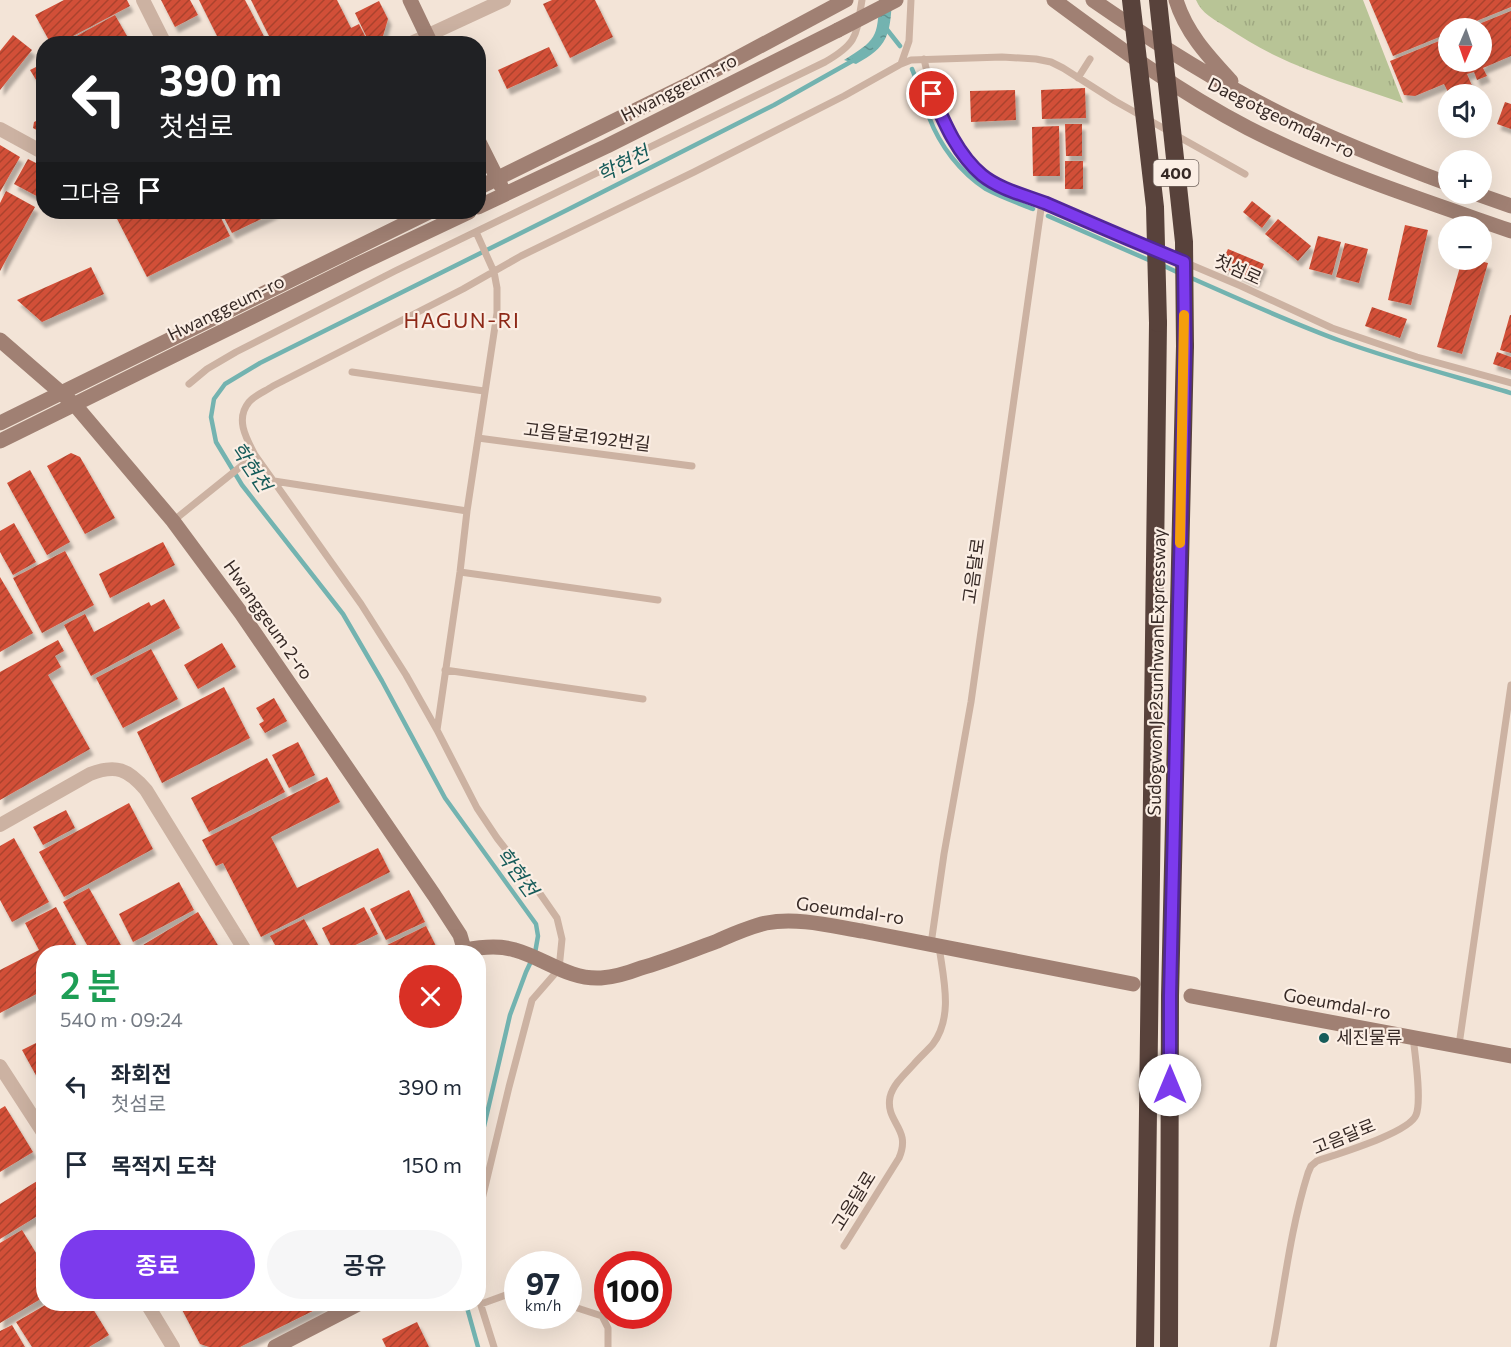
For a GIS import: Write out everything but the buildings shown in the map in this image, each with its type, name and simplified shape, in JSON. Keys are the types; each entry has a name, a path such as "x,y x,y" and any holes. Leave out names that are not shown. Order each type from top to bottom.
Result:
{"highway":[{"name":"Sudogwon Je2sunhwan Expressway","path":"1131,0 1155,207 1158,323 1145,1347"},
{"name":"Sudogwon Je2sunhwan Expressway","path":"1158,0 1184,242 1185,346 1170,996 1169,1347"}],"street":[{"path":"143,0 161,36"},
{"path":"410,0 428,36"},
{"path":"435,36 504,0"},
{"path":"815,17 826,0"},
{"name":"Hwanggeum-ro","path":"486,184 687,85 846,0"},
{"name":"Hwanggeum-ro","path":"486,203 618,141 896,0"},
{"name":"Daegotgeomdan-ro","path":"1093,0 1147,36 1244,94 1288,117 1338,140 1438,180"},
{"path":"1176,0 1197,42 1244,94"},
{"name":"Daegotgeomdan-ro","path":"1054,2 1182,92 1248,128 1320,161 1511,231"},
{"path":"0,129 36,149"},
{"path":"486,156 505,194"},
{"path":"1492,199 1511,206"},
{"name":"Hwanggeum-ro","path":"0,423 415,219"},
{"name":"Hwanggeum-ro","path":"0,441 454,219"},
{"name":"Hwanggeum 2-ro","path":"0,340 75,405 173,521 241,613 434,895 460,935 463,945"},
{"path":"0,825 90,774 103,769 116,768 126,771 146,790 242,945"},
{"name":"Goeumdal-ro","path":"486,947 512,949 590,978 615,977 672,959 750,928 786,921 862,931 1133,984"},
{"name":"Goeumdal-ro","path":"1191,996 1511,1056"},
{"path":"0,1066 36,1122"},
{"path":"151,1311 173,1347"},
{"path":"275,1347 344,1311"}],"lane":[{"path":"189,384 207,369 236,352 395,271 478,235 808,71 849,46 858,27 862,0"},
{"path":"901,64 909,41 911,0"},
{"path":"486,1183 532,1000 553,966 562,939 557,918 477,808 438,730 361,604 255,455 241,422 250,401 273,386 493,269 694,172 912,60 1002,57 1051,62 1245,174"},
{"name":"첫섬로","path":"924,59 932,94 945,124 960,150 984,177 1005,188 1241,286 1332,328 1417,357 1511,383"},
{"path":"1078,78 1090,59"},
{"name":"고음달로","path":"844,1246 904,1148 904,1139 891,1110 890,1097 894,1087 933,1043 944,1019 945,987 935,945 945,854 971,702 1042,202"},
{"path":"438,730 466,511 496,313 497,288 493,269 478,235"},
{"path":"352,372 484,391"},
{"name":"고음달로192번길","path":"478,438 692,466"},
{"path":"173,521 255,455"},
{"path":"274,481 466,511"},
{"path":"460,572 658,600"},
{"path":"445,670 643,699"},
{"path":"1459,1046 1511,685"},
{"name":"고음달로","path":"1273,1347 1288,1252 1311,1166 1317,1161 1381,1138 1414,1120 1418,1113 1418,1101 1413,1037"},
{"path":"486,1302 504,1296"},
{"path":"582,1310 602,1316 608,1328 608,1347"},
{"path":"483,1311 494,1347"}],"green space":[{"path":"1196,0 1363,0 1403,103 1321,75 1268,52 1209,16"}],"water":[{"path":"879,0 892,0 888,31 881,46 856,64 844,60 863,48 873,37 878,23"}],"waterway":[{"path":"885,27 900,46"},
{"name":"학현천","path":"486,1118 510,1015 535,953 538,936 536,924 445,798 343,614 242,485 216,442 211,417 214,399 225,384 260,363 774,105 854,60"},
{"path":"912,69 934,128 952,158 986,189 1033,209"},
{"path":"1048,216 1151,261"},
{"path":"1162,265 1179,273"},
{"path":"1189,277 1341,341 1511,393"},
{"name":"학현천","path":"468,1311 478,1347"}],"slow traffic":[{"path":"1180,543 1184,315"}],"place":[{"name":"세진물류","path":"1324,1038"}],"district":[{"name":"HAGUN-RI","path":"462,321"}],"route":[{"path":"932,94 960,150 984,177 1005,188 1184,262 1185,346 1170,996 1170,1085"}]}
